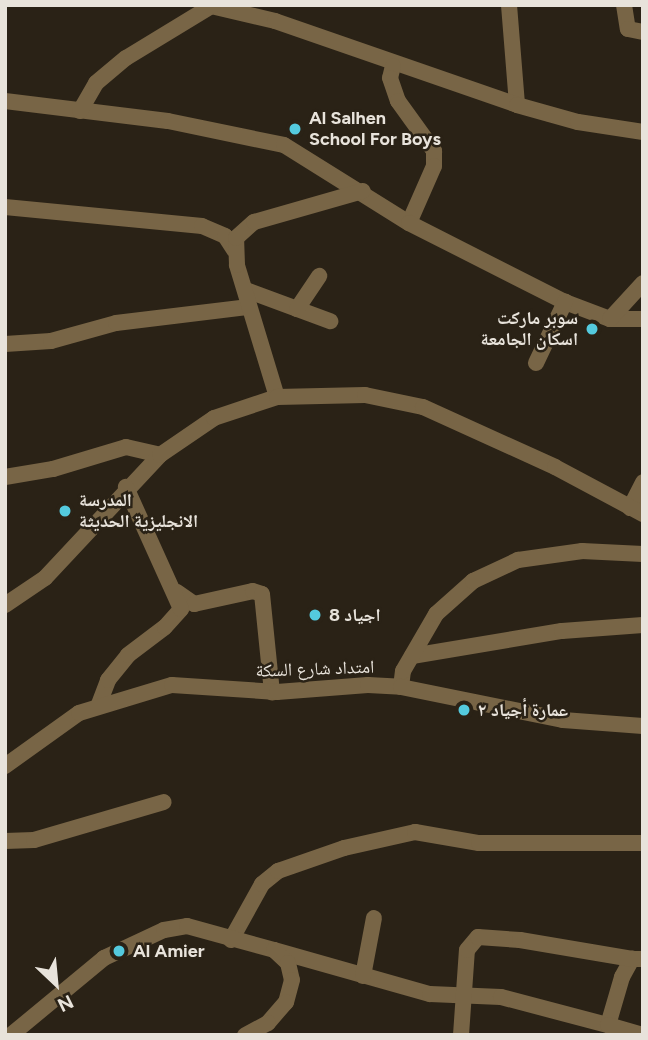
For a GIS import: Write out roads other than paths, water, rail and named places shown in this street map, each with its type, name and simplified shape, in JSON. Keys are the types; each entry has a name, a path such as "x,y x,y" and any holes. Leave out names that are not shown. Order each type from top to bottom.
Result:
{"street":[{"path":"509,5 517,105"},
{"path":"624,5 628,29 643,32"},
{"path":"80,111 96,83 126,58 212,6 275,22 393,65 517,105 578,122 643,132"},
{"path":"393,65 390,78 398,101 434,151 434,166 409,223"},
{"path":"5,100 168,121 284,145 363,191 409,223 565,302 610,318 643,319"},
{"path":"234,250 242,229 254,222 363,191"},
{"path":"5,207 202,226 225,236 234,250 277,397"},
{"path":"297,309 319,276"},
{"path":"610,318 643,283"},
{"path":"246,290 330,321"},
{"path":"536,363 565,302"},
{"path":"5,344 51,341 116,323 249,307"},
{"path":"5,605 46,578 126,487 160,455 214,418 277,397 365,395 422,407 555,467 636,511 643,482"},
{"path":"5,477 53,470 127,447 160,455"},
{"path":"99,704 108,680 128,655 165,627 181,609 177,592 126,487"},
{"path":"401,687 412,656 436,614 473,581 518,560 582,551 643,554"},
{"path":"177,592 194,604 253,591 262,594 272,692"},
{"path":"412,656 562,631 643,625"},
{"name":"امتداد شارع السكة","path":"5,766 48,733 99,704 172,685 272,692 368,685 401,687 563,720 643,726"},
{"path":"5,841 74,830 164,802"},
{"path":"231,940 258,890 278,872 344,848 415,832 479,843 643,843"},
{"path":"363,976 374,918"},
{"path":"11,1035 98,961 164,930 192,926 231,940 430,994 512,999 643,1035"},
{"path":"461,1035 461,994 467,950 478,937 520,940 638,959 614,998 608,1025"},
{"path":"246,1035 274,1018 288,997 290,970 274,950"}],"place":[{"name":"Al Salhen School For Boys","path":"295,129"},
{"name":"سوبر ماركت اسكان الجامعة","path":"592,329"},
{"name":"المدرسة الانجليزية الحديثة","path":"65,511"},
{"name":"اجياد 8","path":"315,615"},
{"name":"عمارة أجياد ٢","path":"464,710"},
{"name":"Al Amier","path":"119,951"}]}
